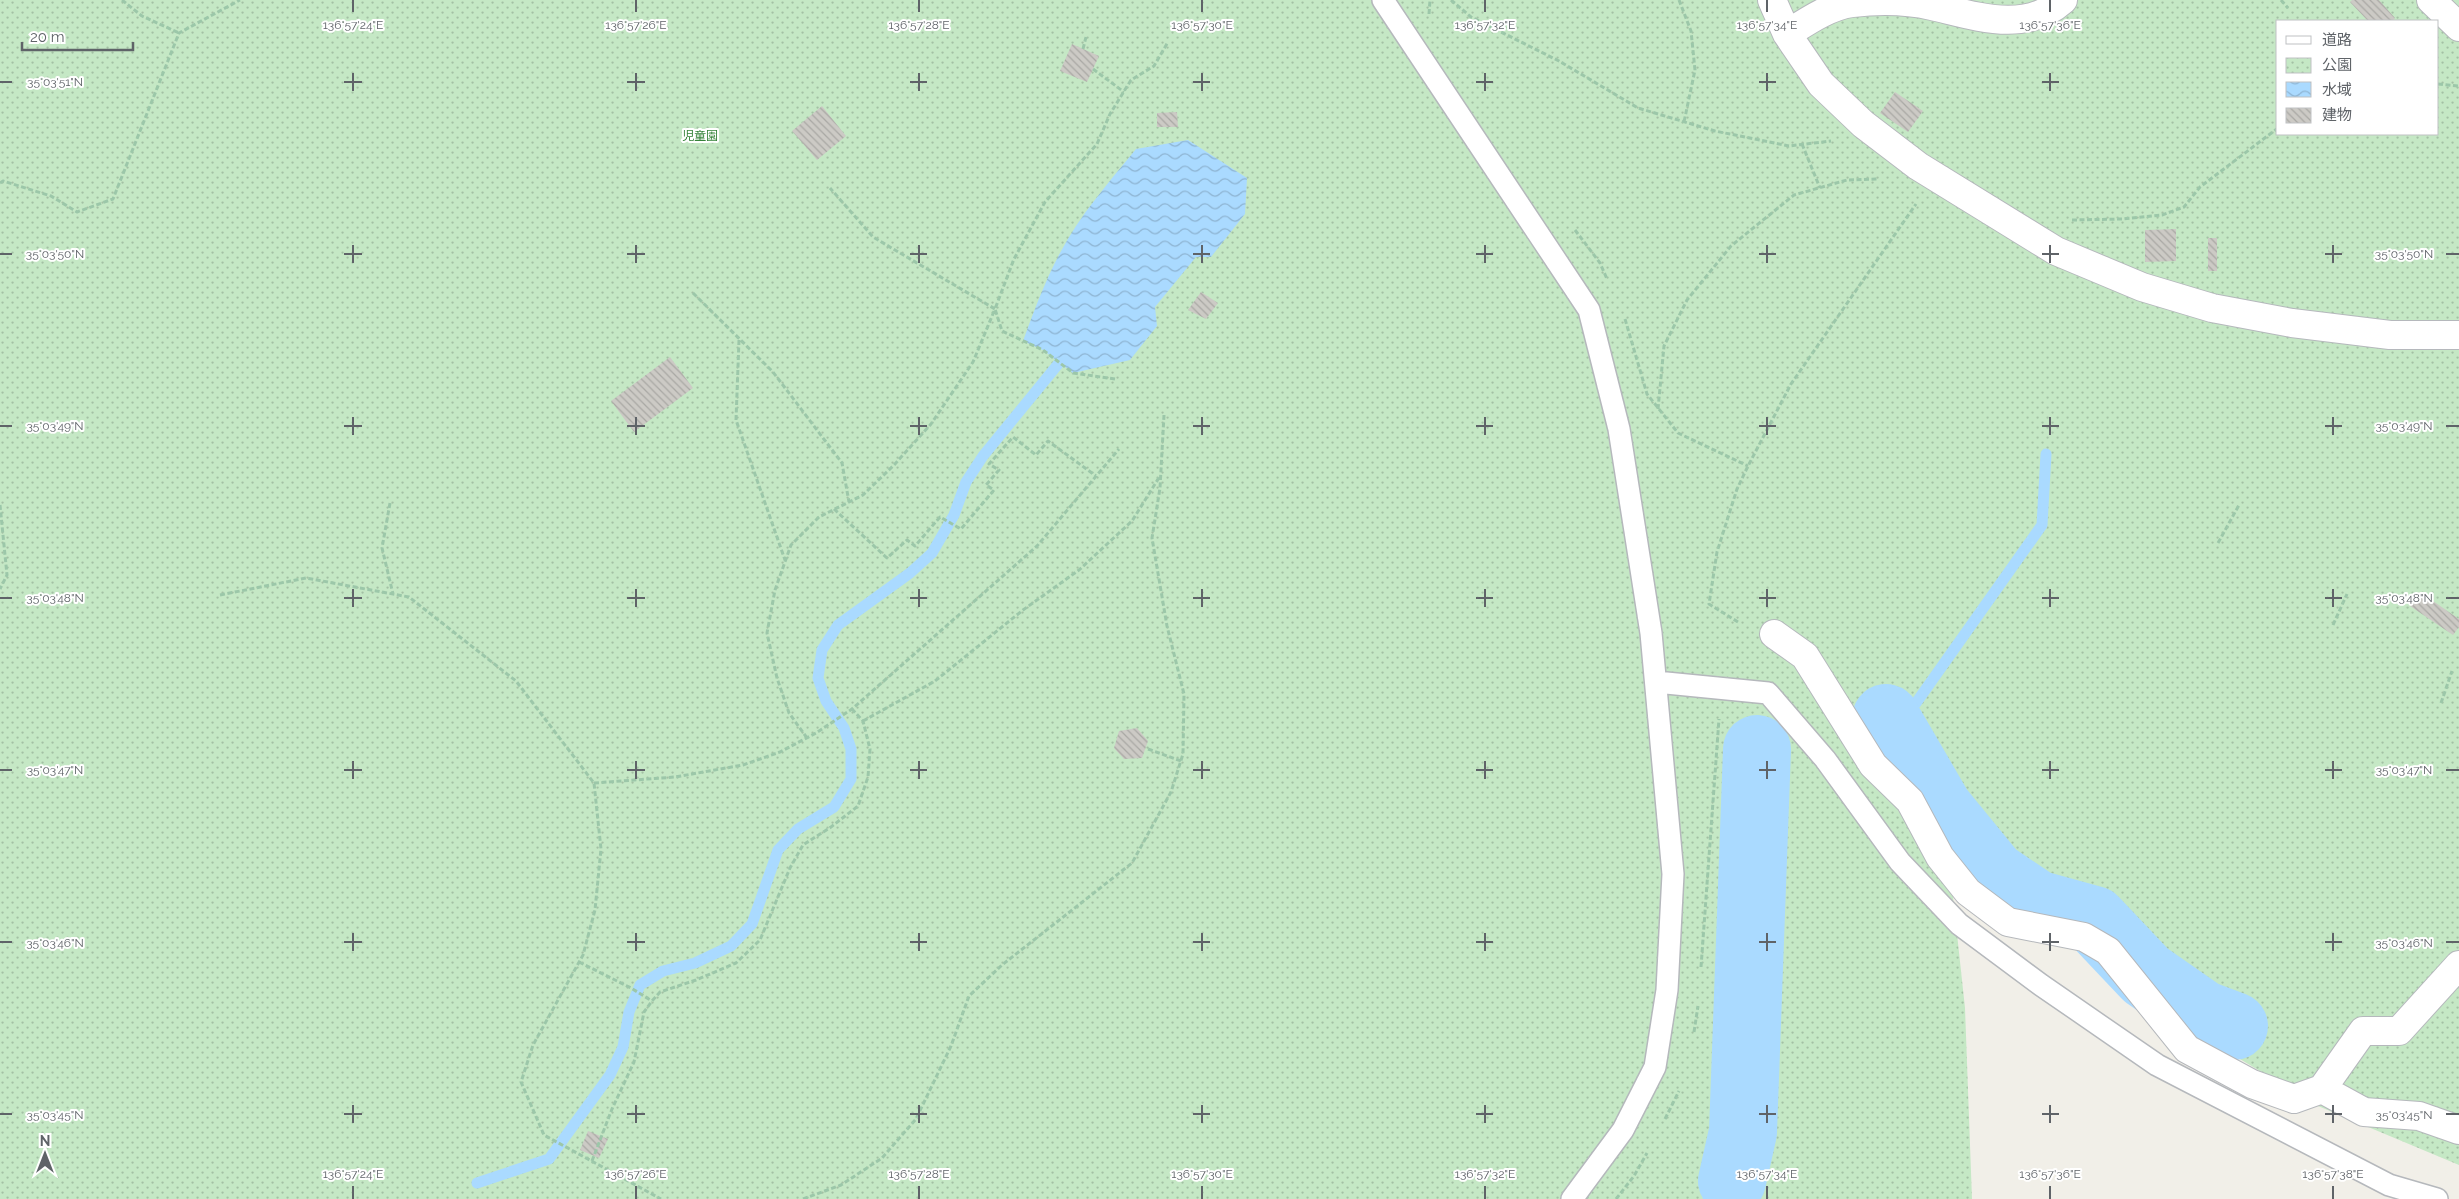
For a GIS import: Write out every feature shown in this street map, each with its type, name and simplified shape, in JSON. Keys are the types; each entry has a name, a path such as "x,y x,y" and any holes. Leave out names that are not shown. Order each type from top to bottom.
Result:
{"street":[{"path":"1772,0 1787,34 1821,84 1877,135 1935,176 2056,251 2142,287 2212,308 2292,323 2390,335 2459,335"},
{"path":"1787,34 1814,17 1850,3 1890,0 1931,6 1966,16 1998,21 2030,18 2055,7 2063,0"},
{"path":"2431,0 2459,27"},
{"path":"1774,634 1806,656 1873,766 1910,801 1940,856 1968,892 2008,922 2084,937 2108,951 2187,1048 2252,1084 2294,1099 2322,1089 2363,1031 2399,1031 2459,965"},
{"path":"2322,1089 2364,1112 2419,1116 2459,1130"}],"lane":[{"path":"1382,0 1588,310 1618,429 1651,633 1673,874 1668,990 1655,1067 1623,1130 1572,1199"},
{"path":"1656,682 1768,693 1825,759 1900,862 1959,924 2041,985 2157,1065 2389,1185 2437,1199"}],"path":[{"path":"122,0 142,16 179,33"},
{"path":"0,182 51,196 77,212 113,199 179,33 240,0"},
{"path":"1451,0 1471,17 1559,61 1638,108 1684,122 1789,146 1877,135"},
{"path":"1679,0 1691,32 1695,70 1684,122"},
{"path":"2281,0 2288,8"},
{"path":"1083,49 1086,37"},
{"path":"807,738 789,713 777,678 767,633 775,590 791,545 819,517 863,495 894,465 930,424 973,362 1014,259 1045,202 1097,144 1110,114 1131,80 1154,66 1168,42"},
{"path":"1093,69 1124,92"},
{"path":"2439,84 2459,86"},
{"path":"2066,220 2123,219 2162,215 2184,207 2200,187 2276,130"},
{"path":"1802,144 1820,188"},
{"path":"1658,409 1664,346 1687,300 1731,246 1794,195 1847,180 1935,176"},
{"path":"1738,622 1709,604 1717,552 1737,489 1791,384 1935,176"},
{"path":"830,188 874,237 995,309 1002,331 1042,350 1073,373 1115,379"},
{"path":"693,294 773,372 842,463 849,502"},
{"path":"739,339 736,420 785,561"},
{"path":"803,1199 841,1185 882,1158 916,1118 951,1046 969,996 1002,965 1132,863 1171,792 1181,761 1184,694 1167,626 1152,538 1161,474 1164,416"},
{"path":"834,509 887,558 907,540 915,546 940,517 961,530 994,490 986,486 999,470 989,464 1012,437 1036,454 1048,441 1096,476"},
{"path":"594,783 675,777 743,765 780,752 816,733 850,710 1038,546 1119,449"},
{"path":"863,721 935,681 1023,610 1079,570 1132,521 1161,474"},
{"path":"390,504 382,548 393,594"},
{"path":"0,505 7,575 0,589"},
{"path":"2218,543 2239,505"},
{"path":"220,594 306,578 409,597 516,681 594,783 600,849 595,910 579,962 533,1045 521,1082 544,1135 661,1199"},
{"path":"2333,626 2347,594"},
{"path":"2441,703 2452,671"},
{"path":"592,1161 612,1109 634,1062 644,1012 660,992 696,980 736,963 760,940 790,868 803,845 831,827 858,806 868,777 870,749 863,721 850,710"},
{"path":"1148,749 1181,761"},
{"path":"579,962 630,988 652,1002"}],"green space":[{"name":"児童園","path":"0,0 2459,0 2459,1165 2318,1106 2220,1047 2103,968 2000,892 1946,832 1965,1008 1972,1199 0,1199"}],"water":[{"path":"1188,140 1247,178 1245,214 1211,257 1196,257 1155,307 1157,326 1130,360 1073,373 1043,350 1023,341 1045,285 1068,239 1086,212 1136,149"}],"building":[{"path":"2352,0 2379,0 2395,18 2393,20 2367,20 2350,2"},
{"path":"1072,44 1099,56 1087,82 1060,71"},
{"path":"1895,92 1923,111 1908,132 1880,113"},
{"path":"822,106 846,136 817,160 792,131"},
{"path":"1177,112 1178,127 1157,127 1157,113"},
{"path":"2176,229 2176,261 2145,262 2145,230"},
{"path":"2208,238 2217,238 2217,271 2208,271"},
{"path":"1201,292 1218,303 1206,319 1188,310"},
{"path":"670,357 693,388 634,432 611,401"},
{"path":"2420,592 2459,619 2459,627 2453,635 2410,606"},
{"path":"1137,728 1148,741 1142,758 1124,759 1114,748 1119,731"},
{"path":"588,1131 608,1139 599,1158 580,1150"}],"waterway":[{"path":"477,1183 549,1159 610,1075 623,1047 629,1012 640,985 663,971 695,963 731,946 752,924 778,850 798,829 834,807 851,779 851,749 844,728 826,701 818,678 822,650 838,625 910,573 932,553 954,515 966,482 983,456 1059,363"},
{"path":"1886,718 1916,703 2042,525 2046,454"},
{"path":"1886,718 1939,809 1993,875 2036,904 2094,920 2146,975 2202,1014 2234,1026"},
{"path":"1732,1181 1743,1132 1757,749"}]}
